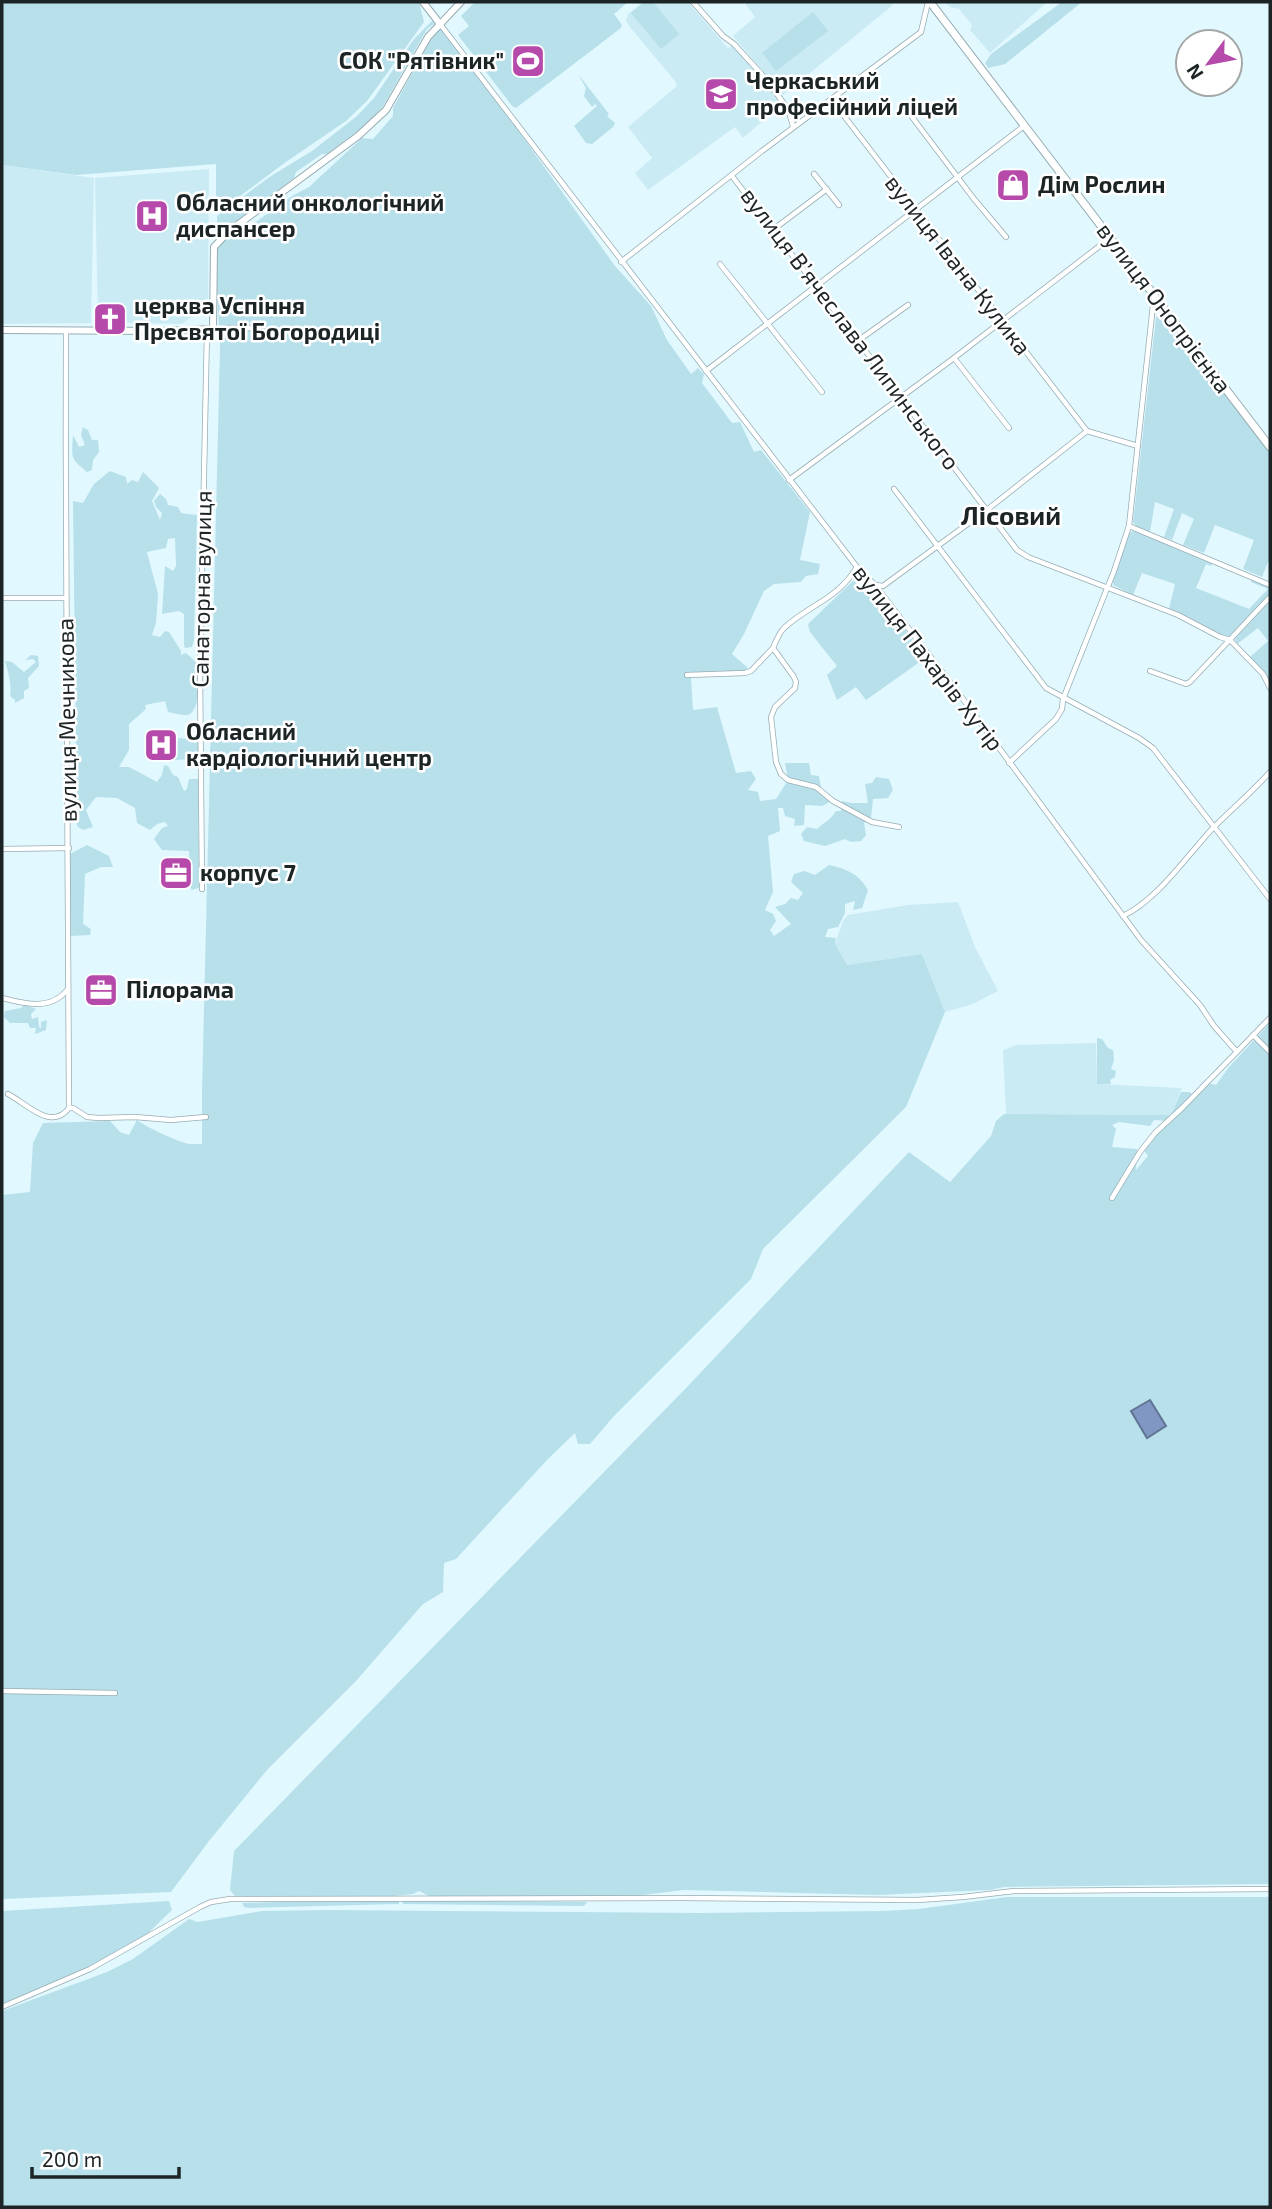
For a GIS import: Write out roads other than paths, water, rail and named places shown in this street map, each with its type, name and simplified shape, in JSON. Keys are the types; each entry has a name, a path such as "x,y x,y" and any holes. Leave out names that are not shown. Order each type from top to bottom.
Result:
{"main road":[{"name":"вулиця Онопрієнка","path":"929,2 1270,447"}],"street":[{"path":"423,2 440,24 461,2"},
{"path":"694,2 765,78 788,109 793,127"},
{"path":"621,262 793,127 921,32 924,10 929,2"},
{"name":"Санаторна вулиця","path":"201,889 200,669 214,247 228,232 377,120 386,110 428,37 440,24"},
{"name":"вулиця Пахарів Хутір","path":"440,24 857,568 875,585 1141,940 1200,1005 1237,1052"},
{"name":"вулиця Івана Кулика","path":"831,99 1087,431"},
{"path":"912,117 1006,237"},
{"path":"706,371 1024,126"},
{"path":"814,174 839,205"},
{"name":"вулиця Вʼячеслава Липинського","path":"733,176 1017,550 1178,615 1230,640 1263,674 1270,688"},
{"path":"774,229 827,189"},
{"path":"789,480 1110,238"},
{"path":"720,264 822,392"},
{"path":"1009,763 1056,719 1062,709 1063,699 1129,526 1154,295"},
{"path":"859,340 908,305"},
{"path":"2,330 254,328"},
{"name":"вулиця Мечникова","path":"66,331 69,1108"},
{"path":"954,358 1009,428"},
{"path":"875,585 883,586 988,509 1087,431 1138,446"},
{"path":"894,489 1040,681 1053,694 1151,746 1270,899"},
{"path":"1129,526 1270,584"},
{"path":"687,675 751,671 773,648 782,630 843,588 857,568"},
{"path":"1150,671 1186,684 1270,597"},
{"path":"2,598 65,598"},
{"path":"773,648 796,682 795,688 775,707 771,717 776,762 781,774 788,780 816,787 833,801 872,822 899,827"},
{"path":"1123,916 1135,910 1153,894 1215,826 1270,772"},
{"path":"2,849 69,848"},
{"path":"2,998 22,1003 47,1003 61,997 69,988"},
{"path":"1112,1198 1155,1133 1270,1018"},
{"path":"1253,1035 1270,1052"},
{"path":"8,1094 41,1116 62,1116 69,1108 73,1108 87,1117 99,1118 171,1120 206,1117"},
{"path":"2,1690 115,1693"},
{"path":"2,2007 90,1969 200,1907 230,1899 917,1900 1014,1891 1270,1889"}],"water":[{"path":"1150,1400 1166,1426 1147,1438 1131,1411"}],"place":[{"name":"СОК \"Рятівник\"","path":"528,61"},
{"name":"Черкаський професійний ліцей","path":"721,94"},
{"name":"Дім Рослин","path":"1013,185"},
{"name":"Обласний онкологічний диспансер","path":"152,216"},
{"name":"церква Успіння Пресвятої Богородиці","path":"110,319"},
{"name":"Обласний кардіологічний центр","path":"161,745"},
{"name":"корпус 7","path":"176,873"},
{"name":"Пілорама","path":"101,990"}],"district":[{"name":"Лісовий","path":"1011,516"}]}
